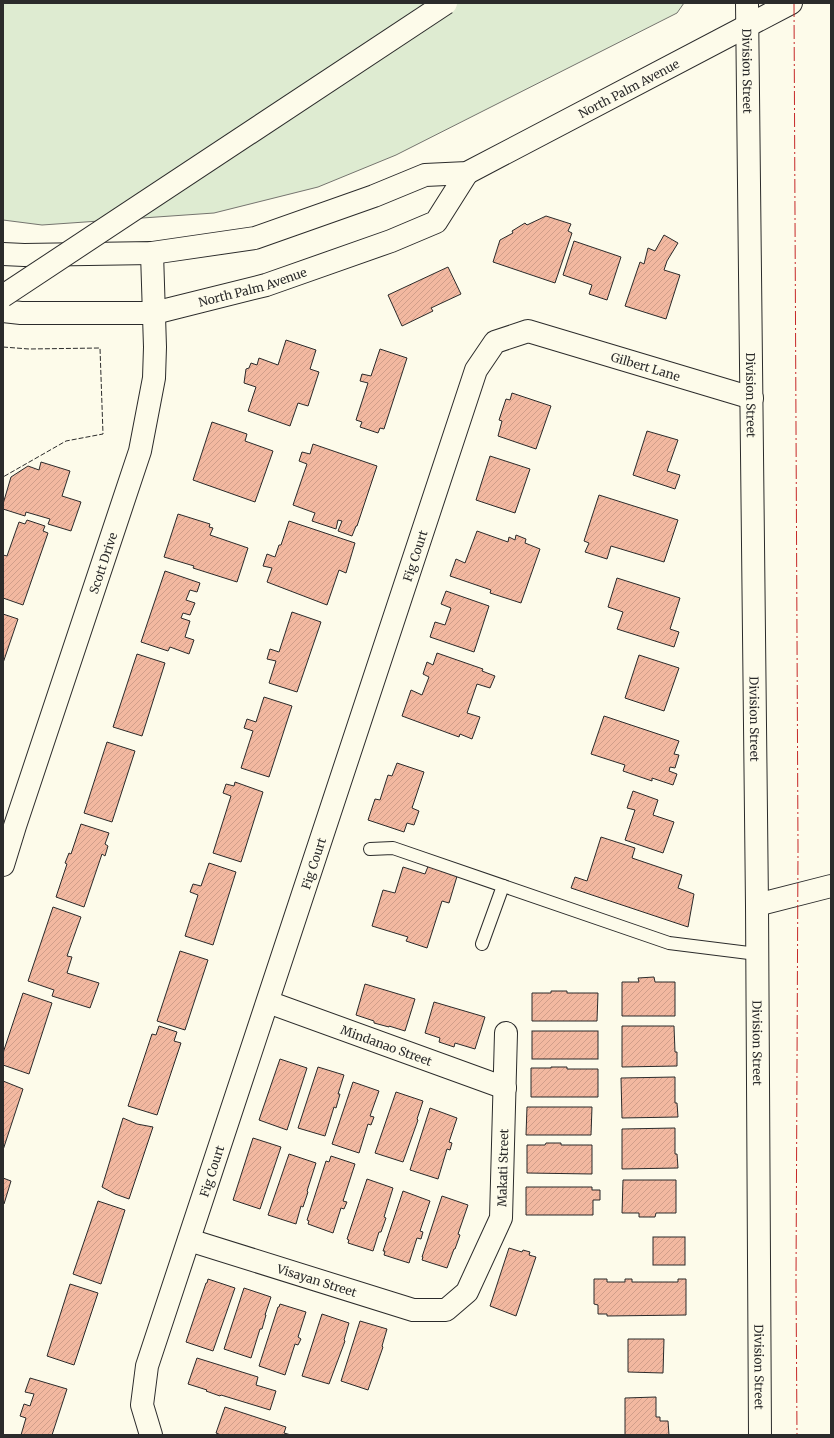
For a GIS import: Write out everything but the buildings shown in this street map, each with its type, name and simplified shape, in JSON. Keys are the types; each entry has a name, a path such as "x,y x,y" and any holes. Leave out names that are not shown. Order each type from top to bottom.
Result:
{"main road":[{"path":"3,296 446,3"},
{"name":"Division Street","path":"748,3 747,25 757,905 760,1435"},
{"name":"North Palm Avenue","path":"3,254 152,253 255,238 374,196 425,174 466,173 791,3"},
{"name":"North Palm Avenue","path":"3,311 21,313 154,313 266,285 391,241 436,222 466,173"},
{"name":"Scott Drive","path":"3,865 9,825 140,451 154,378 155,347 152,253"},
{"name":"Fig Court","path":"152,1435 142,1405 148,1366 476,370 495,342 528,331 540,335"},
{"name":"Gilbert Lane","path":"540,335 752,398"},
{"path":"757,905 831,886"},
{"name":"Mindanao Street","path":"268,1002 504,1088"},
{"name":"Makati Street","path":"446,1310 468,1292 501,1218 506,1034"},
{"name":"Visayan Street","path":"189,1240 413,1310 446,1310"}],"lane":[{"path":"370,850 393,848 668,943 757,954"},
{"path":"482,944 503,886"}],"green space":[{"path":"3,3 684,3 677,13 396,155 318,187 214,213 42,225 3,220"}],"fence":[{"path":"3,347 29,349 100,348 103,434 66,441 3,477"}],"power":[{"path":"794,3 798,848 796,1282 797,1435"}]}
